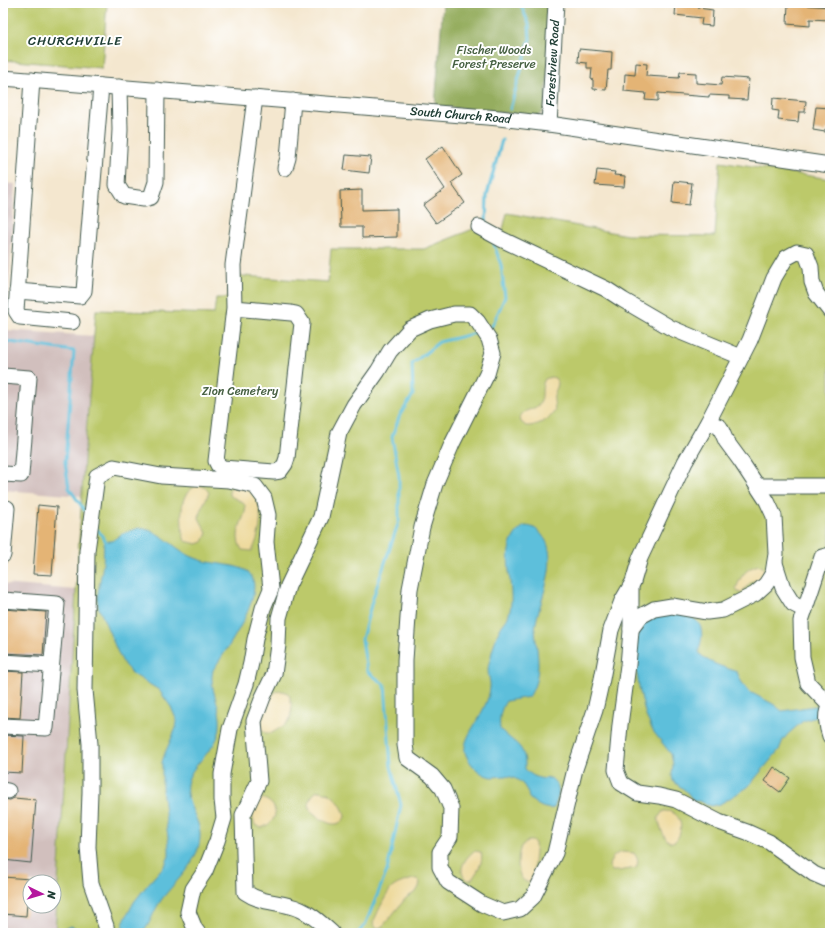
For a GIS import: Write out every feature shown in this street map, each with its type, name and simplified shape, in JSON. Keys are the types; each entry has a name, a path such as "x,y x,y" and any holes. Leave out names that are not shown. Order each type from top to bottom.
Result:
{"street":[{"name":"Forestview Road","path":"549,124 556,3"},
{"name":"South Church Road","path":"3,78 499,118 830,165"},
{"path":"32,80 16,311 20,317 72,322"},
{"path":"17,291 80,296 84,291 95,85"},
{"path":"119,87 120,130 117,185 124,196 144,199 151,197 156,182 157,90"},
{"path":"234,308 296,314 302,323 286,458 285,464 280,471 274,472 224,468 218,465 216,461 234,308 233,265 255,98"},
{"path":"285,168 288,158 293,101"},
{"path":"479,227 606,289 671,328 741,357"},
{"path":"332,933 311,915 291,906 255,899 245,892 243,816 259,781 254,721 274,674 278,645 279,618 288,586 321,517 339,432 354,405 390,351 410,329 430,320 454,314 470,314 483,330 493,353 487,374 452,444 437,478 422,527 410,589 405,660 405,745 407,758 432,776 442,789 451,808 450,837 440,852 440,867 448,882 482,904 503,912 520,909 533,897 555,853 575,769 595,710 611,630 622,602 631,585 640,558 665,504 685,462 708,422 750,340 774,278 786,258 797,252 806,254 811,267 812,282 816,293 830,311"},
{"path":"3,376 29,378 21,475 3,474"},
{"path":"631,629 640,616 654,609 672,606 707,612 723,610 755,594 766,584 773,573 776,554 774,516 757,486 726,441 720,427 708,422"},
{"path":"107,933 91,883 88,847 90,744 85,690 87,551 97,476 114,466 161,476 229,480 255,486 264,498 268,515 266,542 271,588 263,608 246,684 230,729 222,774 224,818 205,871 193,889 188,912 198,933"},
{"path":"757,486 830,486"},
{"path":"3,555 7,508"},
{"path":"830,555 822,557 801,621 802,656 808,683 830,706 828,709 827,722 830,736"},
{"path":"774,563 783,588 793,604 805,610"},
{"path":"631,585 631,629 616,770 621,784 637,793 676,800 720,822 753,834 769,842 814,874 830,881"},
{"path":"3,600 57,604 46,728 3,726"},
{"path":"3,662 52,665"}],"shaded area":[{"path":"3,183 15,184 6,330 94,336 82,496 3,490"},
{"path":"3,584 76,590 59,874 22,874 22,914 56,914 55,933 3,933"}],"green space":[{"path":"3,3 107,3 102,68 3,60"},
{"name":"Fischer Woods Forest Preserve","path":"443,3 553,3 545,108 541,114 534,116 435,106"},
{"name":"Zion Cemetery","path":"720,162 830,179 830,933 55,933 56,914 62,914 62,874 59,874 84,460 96,310 214,314 216,298 228,298 229,275 328,282 331,249 424,249 473,229 500,242 507,213 627,235 715,236"}],"sand":[{"path":"551,377 555,378 558,383 554,395 554,412 549,418 542,422 526,426 521,422 520,417 524,412 538,406 542,398 542,389 545,379"},
{"path":"196,485 204,487 209,493 200,511 199,518 207,533 203,542 197,544 185,541 182,518 183,500"},
{"path":"234,486 248,488 255,497 259,507 260,526 257,540 252,551 242,550 239,542 239,528 245,507 242,502 229,495 229,490"},
{"path":"758,565 763,567 766,574 761,581 752,581 741,593 738,592 736,589 739,581 746,571"},
{"path":"283,691 289,694 292,707 290,719 286,724 272,733 266,733 260,729 263,709 275,692"},
{"path":"317,791 327,793 336,799 344,812 345,817 341,822 332,824 318,817 310,810 310,799"},
{"path":"260,798 267,800 274,808 275,812 272,821 261,828 255,825 252,813 255,804"},
{"path":"663,811 674,813 679,820 681,828 679,836 675,841 669,842 663,835 658,818"},
{"path":"528,841 535,843 535,848 533,881 527,882 523,880 520,875 518,862 520,849 522,845"},
{"path":"474,851 481,852 482,860 478,871 471,880 467,880 462,873 462,869 465,861"},
{"path":"622,852 634,853 638,860 636,868 612,871 609,866 612,859 616,854"},
{"path":"417,879 420,882 416,892 406,898 383,926 378,928 375,927 373,923 391,889 397,884"}],"water":[{"path":"524,526 534,528 542,535 548,545 550,556 547,580 535,629 538,670 533,691 529,697 506,701 500,715 500,729 518,746 524,754 525,769 537,777 543,779 551,778 557,785 558,792 554,808 547,808 532,801 522,783 514,778 505,776 494,777 481,773 470,763 465,751 468,736 486,704 490,686 488,670 489,663 496,638 509,614 511,591 508,556 510,545 515,535"},
{"path":"139,528 154,532 195,558 208,562 234,566 245,570 252,578 254,590 251,604 236,635 213,670 212,684 220,719 219,734 211,748 191,773 188,780 187,794 200,832 196,853 185,872 158,905 145,930 142,933 121,933 124,921 134,902 165,865 169,856 162,788 162,762 176,728 177,721 171,707 159,690 133,674 125,666 98,606 104,543 112,541 123,533"},
{"path":"670,611 696,620 699,624 702,637 699,650 700,654 713,663 737,672 748,691 773,704 782,711 815,706 824,707 823,715 803,721 788,734 783,740 779,750 748,787 720,804 711,806 699,801 694,801 686,791 673,781 673,764 671,754 653,731 646,716 636,668 637,635 644,621"},
{"path":"71,926 87,933 53,933"}],"building":[{"path":"676,3 699,3 698,8 713,10 712,26 701,25 702,18 675,15"},
{"path":"788,4 830,7 830,20 810,19 810,26 787,24"},
{"path":"579,49 612,52 611,70 608,70 606,90 593,89 593,80 591,79 592,68 587,68 587,63 578,62"},
{"path":"636,63 647,64 646,76 679,78 680,72 696,73 696,83 721,85 722,77 749,79 747,100 729,99 729,96 709,95 709,97 658,93 658,101 645,100 646,93 624,91 625,74 635,75"},
{"path":"773,98 806,101 805,112 799,112 798,122 778,120 779,111 772,110"},
{"path":"816,107 830,108 830,130 825,129 825,132 813,130"},
{"path":"443,146 462,175 451,183 465,203 436,223 423,205 445,189 425,159"},
{"path":"346,155 371,157 369,173 344,170"},
{"path":"597,170 615,172 614,175 625,176 624,187 595,185"},
{"path":"674,181 692,183 689,205 672,203"},
{"path":"362,190 362,210 397,209 397,237 362,238 362,227 341,227 340,191"},
{"path":"38,505 57,507 52,575 33,574"},
{"path":"3,609 46,612 43,655 3,653"},
{"path":"3,671 23,672 20,718 3,717"},
{"path":"3,735 24,736 22,773 3,772"},
{"path":"774,767 790,778 780,792 765,781"},
{"path":"14,798 36,800 31,863 3,860 3,799 10,800"},
{"path":"3,877 22,878 22,914 26,914 26,916 3,914"}],"waterway":[{"path":"510,109 530,39 529,24 520,3"},
{"path":"486,222 487,195 502,140"},
{"path":"3,203 5,210 3,228"},
{"path":"487,329 492,326 505,297 501,265 494,244"},
{"path":"358,933 365,925 387,871 401,805 391,766 385,685 367,671 362,639 372,601 399,521 399,476 392,437 400,415 413,395 412,364 439,342 480,332"},
{"path":"3,341 74,351 65,462 69,488 85,511"},
{"path":"98,530 108,545"}],"district":[{"name":"CHURCHVILLE","path":"75,40"}]}
